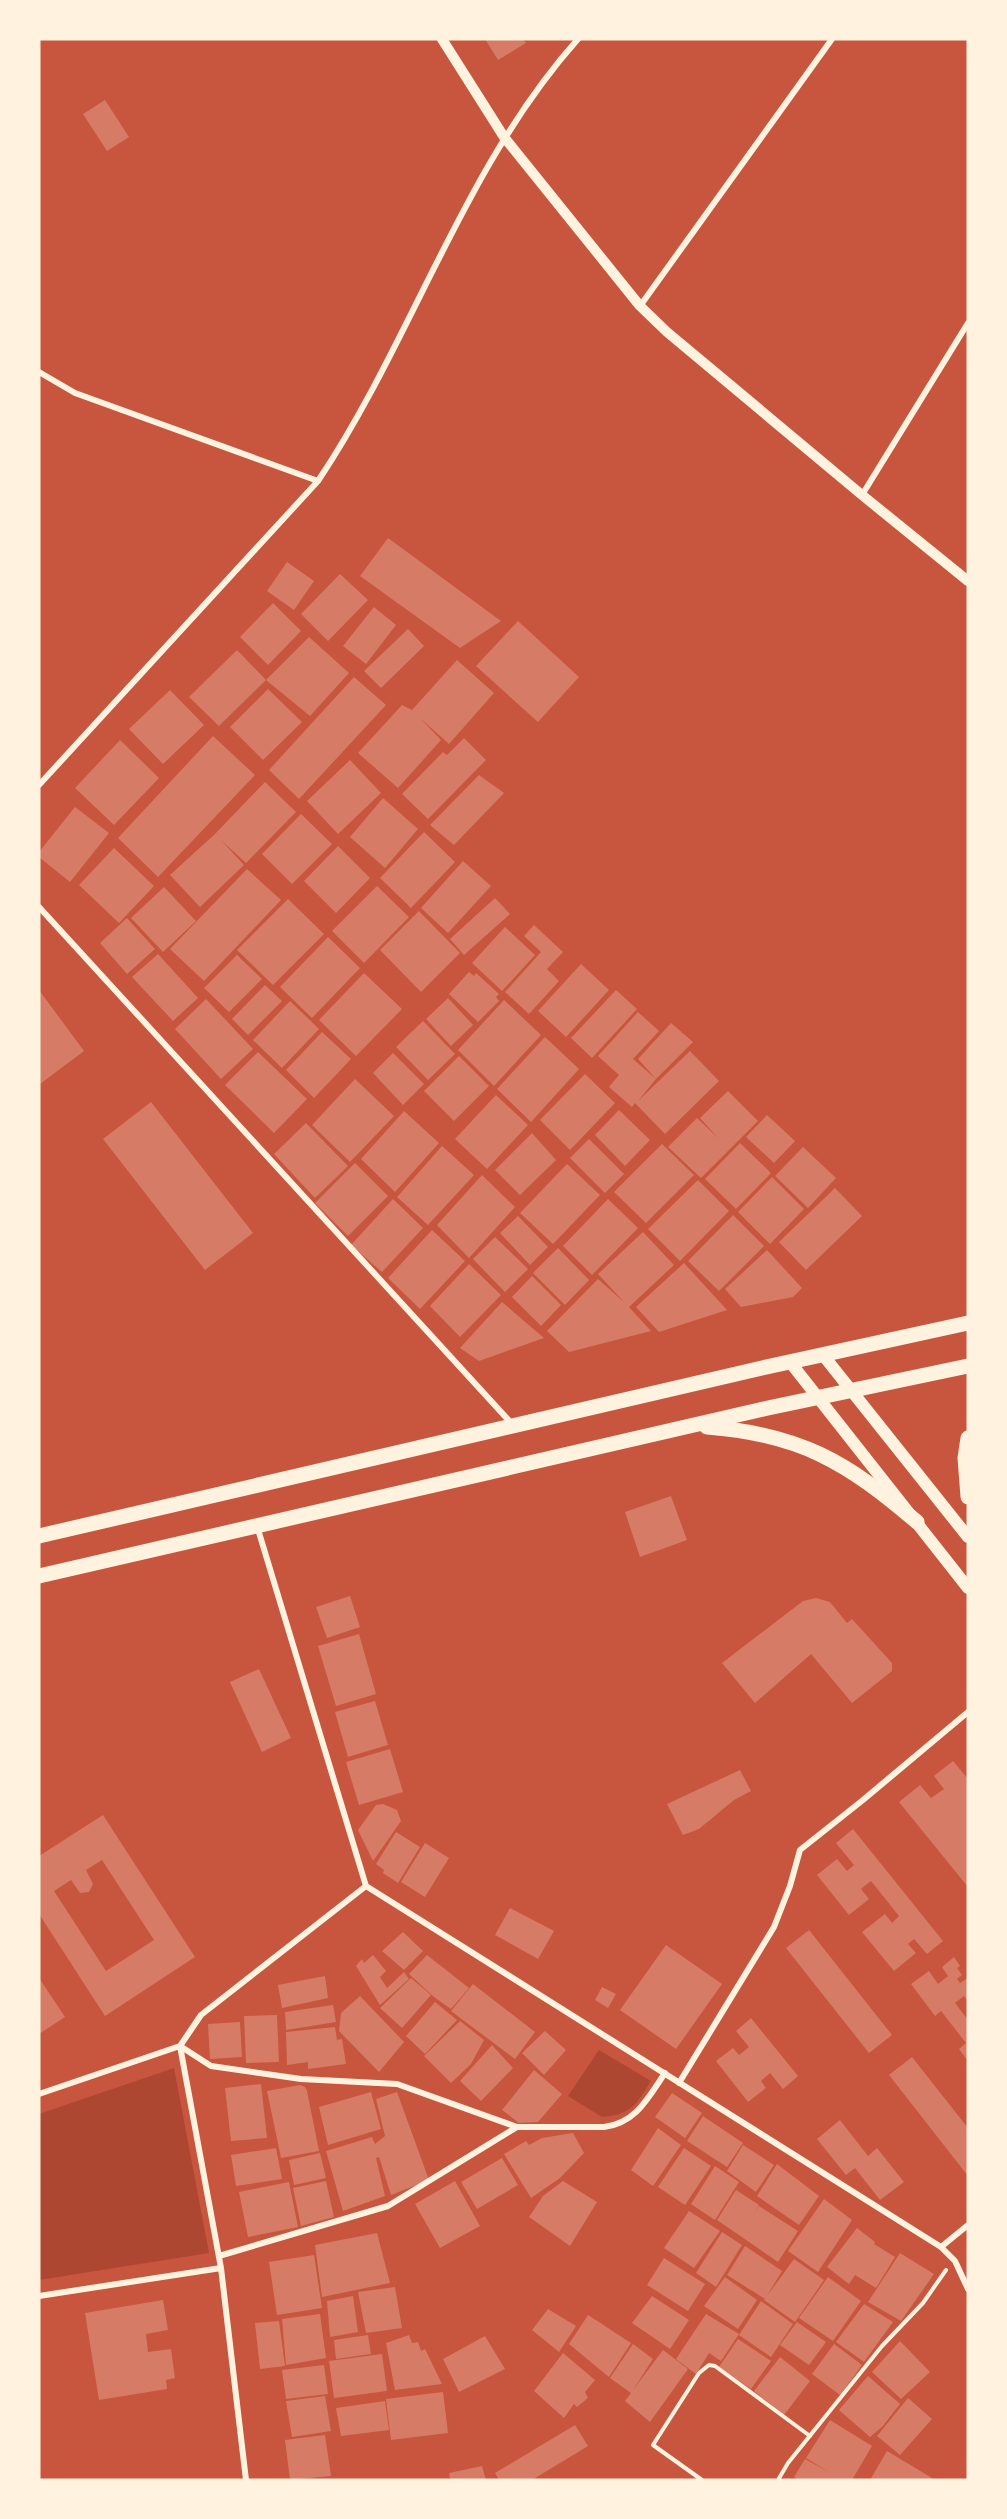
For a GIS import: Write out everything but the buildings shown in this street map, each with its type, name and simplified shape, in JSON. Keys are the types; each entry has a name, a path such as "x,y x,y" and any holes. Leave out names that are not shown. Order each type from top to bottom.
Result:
{"main road":[{"path":"39,1536 968,1323"},
{"path":"823,1355 968,1537"},
{"path":"790,1362 968,1588"},
{"path":"39,1576 692,1426 968,1366"},
{"path":"692,1426 769,1435 803,1446 842,1465 878,1488 917,1522"},
{"path":"968,1438 965,1458 968,1497"}],"street":[{"path":"442,39 504,137 640,306 667,332 968,581"},
{"path":"39,785 318,481 348,431 504,137 544,80 578,39"},
{"path":"640,306 832,39"},
{"path":"862,495 968,323"},
{"path":"39,372 75,393 318,481"},
{"path":"39,907 514,1426"},
{"path":"257,1526 366,1886 941,2247 953,2259 968,2289"},
{"path":"679,2083 774,1927 790,1886 800,1850 968,1712"},
{"path":"39,2094 180,2046 201,2015 366,1886"},
{"path":"180,2046 211,2066 301,2079 397,2085 517,2127 604,2127 623,2122 641,2109 665,2073"},
{"path":"180,2046 221,2268 246,2480"},
{"path":"219,2256 388,2206 517,2127"},
{"path":"941,2247 968,2225"},
{"path":"39,2296 221,2268"}],"path":[{"path":"778,2480 788,2463 882,2346 923,2303 953,2259"},
{"path":"702,2480 653,2445 699,2373 709,2365 715,2366 810,2436"}],"shaded area":[{"path":"599,2050 651,2081 637,2102 620,2114 602,2117 568,2096"},
{"path":"174,2068 209,2253 39,2280 39,2114"}]}
